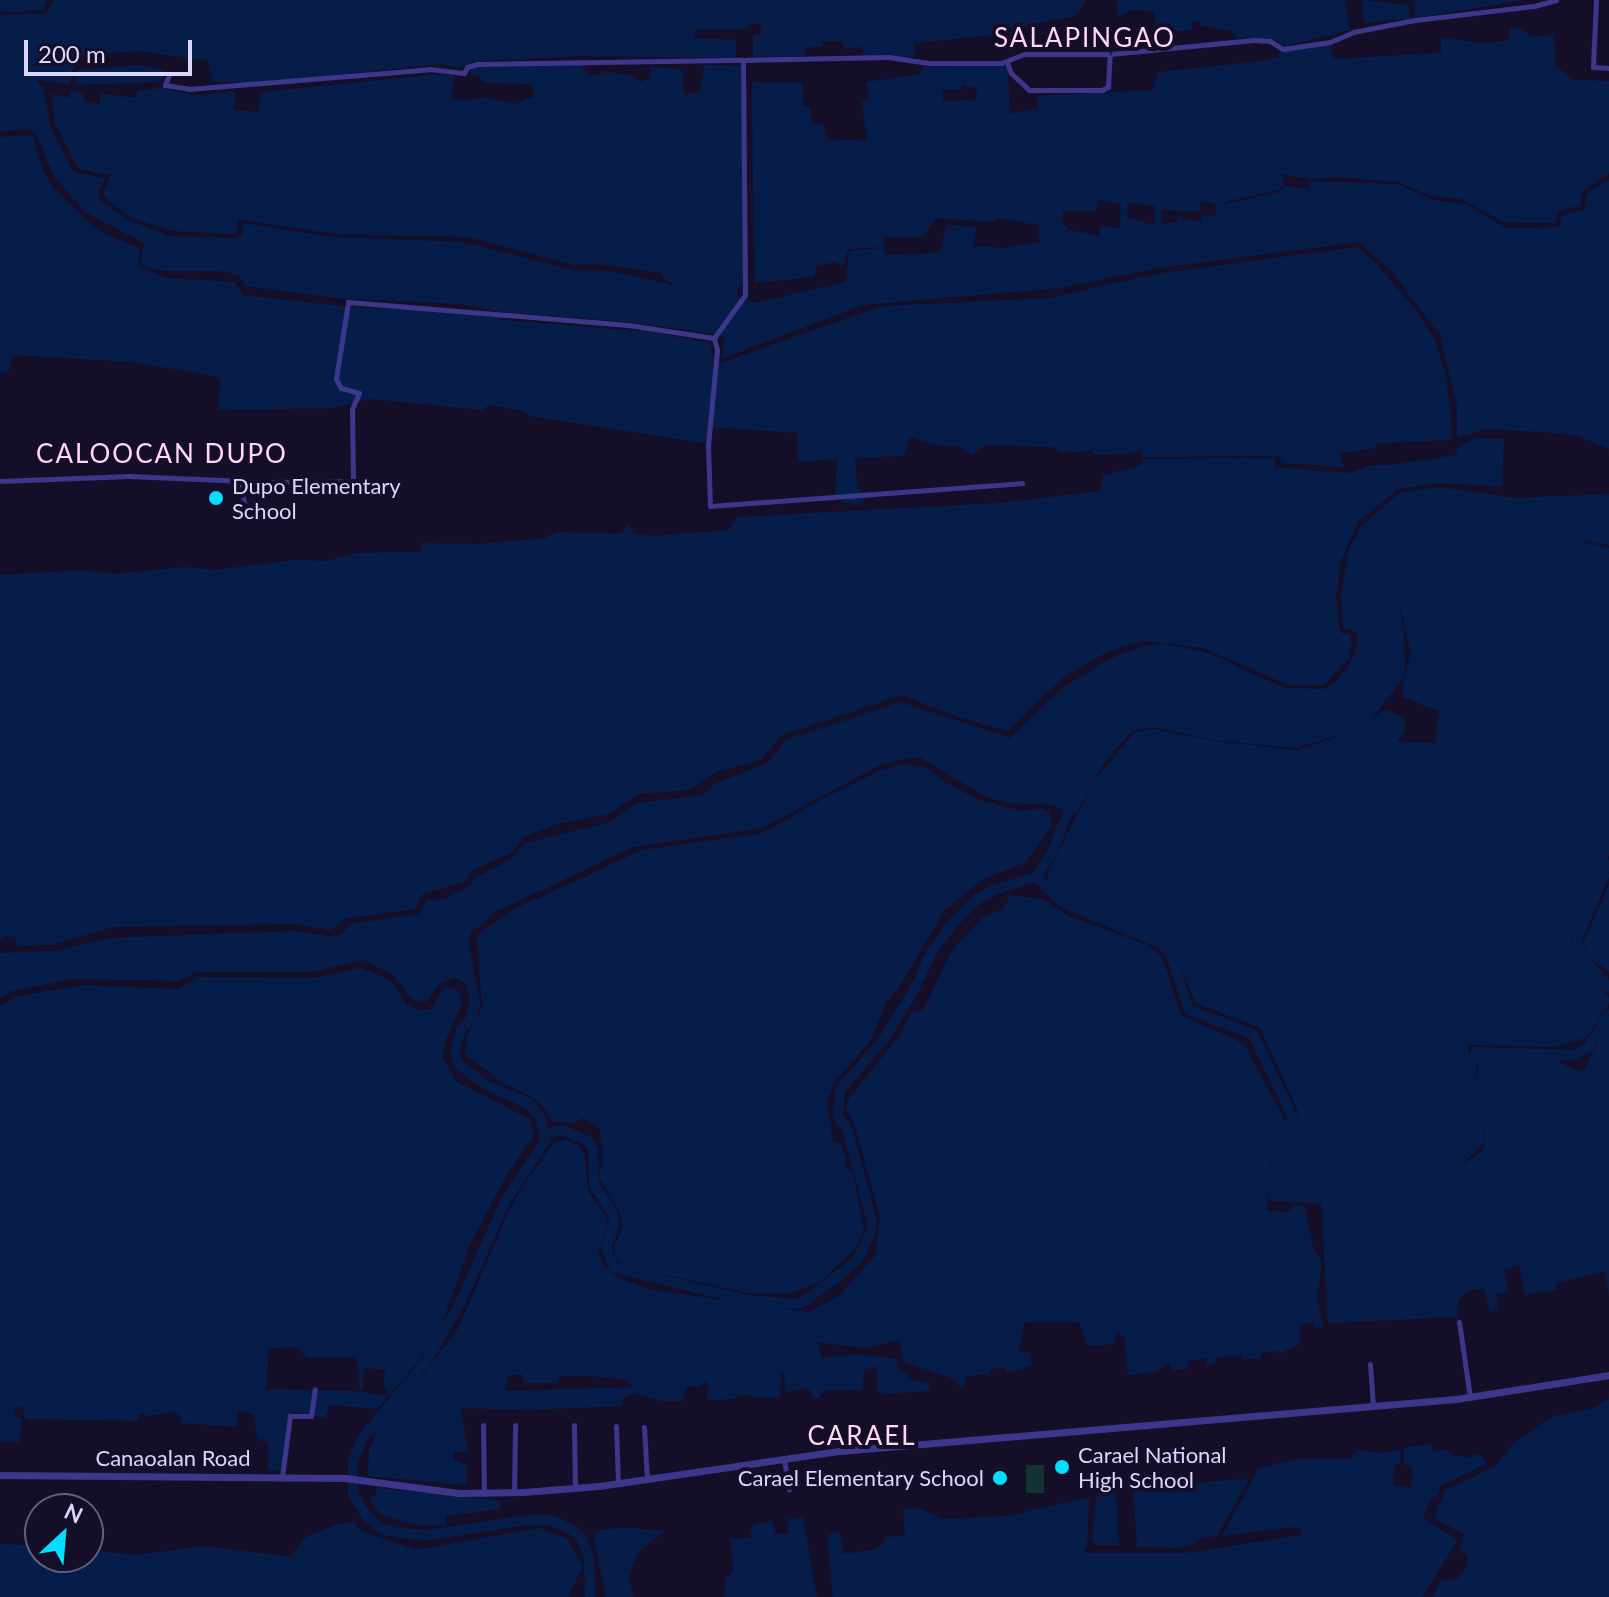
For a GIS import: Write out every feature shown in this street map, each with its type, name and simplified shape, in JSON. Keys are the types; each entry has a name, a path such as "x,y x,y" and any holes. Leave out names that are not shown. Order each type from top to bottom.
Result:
{"street":[{"path":"169,75 165,85 189,89 430,69 464,73 467,67 477,64 888,57 929,63 1007,62 1024,54 1110,54 1245,40 1270,41 1283,49 1330,42 1353,32 1415,20 1534,6 1556,0"},
{"path":"1596,0 1593,67 1609,68"},
{"path":"1007,62 1011,73 1029,90 1102,90 1108,87 1110,54"},
{"path":"743,60 744,298 716,337 708,446 710,506 1022,483"},
{"path":"0,481 129,476 241,481 354,480 352,406 359,393 341,388 336,379 348,302 628,325 716,337"},
{"path":"241,481 245,511"},
{"path":"1459,1322 1470,1397"},
{"path":"1370,1364 1373,1406"},
{"name":"Canaoalan Road","path":"0,1475 345,1478 484,1494 514,1493 618,1484 784,1458 1470,1397 1609,1375"},
{"path":"282,1477 290,1416 311,1416 315,1389"},
{"path":"483,1425 484,1494"},
{"path":"514,1493 515,1425"},
{"path":"574,1425 575,1488"},
{"path":"616,1426 618,1484"},
{"path":"644,1427 647,1480"},
{"path":"784,1458 789,1490"}],"green space":[{"path":"1026,1465 1044,1465 1044,1493 1026,1493"}],"water":[{"path":"0,0 47,0 43,10 0,12"},
{"path":"53,0 1087,0 1075,16 1016,28 1013,33 915,43 914,57 864,57 862,47 844,48 842,42 823,41 823,46 805,48 806,56 753,57 753,35 760,34 761,24 750,23 748,29 694,30 694,38 736,40 736,58 578,56 475,61 458,68 443,64 254,83 213,82 208,61 140,51 75,55 70,84 37,80 44,91 50,125 72,169 106,178 99,191 100,200 128,220 170,236 235,238 242,235 242,223 333,237 462,242 573,270 615,272 677,286 664,279 662,273 601,264 574,265 468,237 336,234 237,219 237,231 233,234 172,231 132,218 106,199 103,193 111,175 79,169 55,123 51,94 69,98 72,90 83,93 85,102 100,104 100,94 137,98 137,91 161,88 196,95 235,92 234,110 257,112 261,92 440,74 454,76 451,98 468,101 482,97 515,104 535,96 532,84 484,83 477,75 472,76 469,70 478,66 580,64 590,76 607,72 630,75 640,82 649,79 651,67 679,69 684,73 682,87 686,95 700,91 704,65 743,66 748,284 737,288 737,297 754,303 846,282 849,251 884,248 885,255 940,253 947,225 976,227 973,246 1007,248 1040,242 1038,225 997,218 992,222 936,218 923,237 884,237 884,247 848,249 843,266 834,262 816,266 814,277 754,283 752,82 803,83 802,106 810,107 811,123 823,124 827,139 867,141 862,101 869,100 866,82 921,74 922,67 1007,65 1010,114 1038,108 1038,96 1152,90 1158,72 1254,62 1279,57 1280,52 1284,51 1330,44 1334,59 1441,53 1441,37 1477,43 1508,41 1510,28 1519,27 1531,36 1553,35 1556,66 1574,80 1609,81 1609,173 1582,191 1581,205 1558,211 1555,223 1504,222 1461,199 1431,196 1398,182 1338,177 1309,179 1281,174 1284,185 1279,190 1221,205 1280,192 1285,186 1310,189 1310,181 1398,184 1432,200 1465,204 1506,228 1559,227 1562,216 1585,209 1586,195 1609,179 1609,449 1578,436 1547,432 1485,429 1457,438 1457,406 1440,335 1391,271 1359,242 1159,268 1059,288 862,305 721,359 725,338 717,334 629,322 503,312 461,304 336,298 246,286 239,275 220,271 163,271 140,265 144,243 85,212 54,176 36,133 29,129 0,131 0,18 3,15 47,13","holes":["962,85 977,88 976,99 943,102 942,90 962,89","1098,200 1121,204 1120,228 1100,226 1099,236 1068,230 1062,221 1063,211 1096,211","1201,201 1215,203 1216,216 1203,215 1201,223 1177,216 1177,222 1161,224 1162,210 1199,211","1128,202 1155,206 1155,226 1127,217"]},
{"path":"1117,0 1345,0 1350,30 1286,46 1275,40 1237,38 1230,31 1201,26 1199,21 1192,21 1192,30 1161,33 1157,32 1154,11 1131,10 1118,17"},
{"path":"1362,0 1408,5 1410,18 1364,23"},
{"path":"1414,0 1523,0 1415,18"},
{"path":"139,65 166,71 161,82 75,85 78,70"},
{"path":"0,137 33,137 43,170 53,188 97,230 140,249 139,266 165,278 234,282 244,295 350,307 491,313 502,320 652,332 710,343 714,365 883,306 1049,298 1156,274 1356,247 1372,259 1415,309 1435,340 1446,376 1453,440 1376,443 1377,448 1339,453 1344,467 1281,463 1280,456 1143,457 1141,450 1128,454 1094,455 1092,450 1064,453 1053,447 985,445 971,456 959,446 939,446 910,437 904,456 855,458 857,485 865,498 854,504 842,502 842,495 835,495 837,459 798,462 798,433 709,427 705,443 529,416 522,410 488,405 483,410 370,399 335,408 218,410 220,381 215,376 132,362 12,355 8,372 0,373"},
{"path":"1475,438 1504,439 1502,487 1440,483 1398,489 1358,522 1341,561 1336,596 1339,626 1342,634 1350,634 1352,643 1349,657 1324,685 1288,685 1204,648 1143,641 1107,652 1062,678 1008,731 958,717 902,695 782,735 761,760 719,771 688,790 638,794 609,814 557,824 522,838 513,852 473,870 466,881 421,895 415,909 347,918 330,930 295,924 113,927 50,945 16,946 16,938 6,935 0,943 0,575 83,570 113,574 187,567 213,570 295,560 327,561 356,553 420,552 422,543 482,544 545,538 558,532 621,534 628,525 635,534 652,536 729,530 738,517 998,503 1100,491 1103,476 1141,465 1144,459 1275,458 1274,467 1349,473 1372,465 1457,455 1457,447"},
{"path":"1440,487 1515,498 1609,494 1609,545 1574,540 1609,548 1609,855 1571,939 1574,950 1609,998 1609,1004 1587,1037 1570,1043 1554,1047 1468,1045 1475,1141 1435,1178 1415,1188 1369,1198 1276,1192 1274,1182 1281,1151 1298,1122 1298,1111 1260,1028 1196,1003 1171,945 1124,923 1068,903 1053,892 1048,872 1092,785 1075,814 1052,805 1007,803 986,797 921,758 905,758 876,767 762,828 633,847 493,913 481,926 472,929 469,939 477,994 455,977 439,984 426,1002 418,1001 410,997 393,974 363,960 311,972 196,972 179,981 74,979 11,991 0,999 0,953 55,951 108,938 293,931 333,937 344,932 349,924 420,914 427,900 444,899 471,885 473,879 512,859 525,843 610,822 637,803 703,795 714,784 768,763 785,740 900,702 1010,738 1063,688 1109,659 1147,645 1166,644 1211,654 1284,688 1324,689 1335,683 1350,664 1358,636 1353,630 1343,629 1341,597 1348,552 1360,527 1400,493","holes":["1397,591 1411,654 1405,675 1404,630","1405,675 1401,696 1439,711 1435,743 1397,742 1406,727 1403,718 1390,711 1382,711 1369,723","1154,727 1213,740 1293,748 1355,731 1298,750 1214,741 1155,729 1135,732 1092,783 1104,763 1132,731"]},
{"path":"905,764 928,768 946,783 979,800 1021,811 1042,808 1049,812 1052,826 1026,862 980,881 944,911 898,989 887,1001 869,1043 834,1082 827,1101 833,1142 840,1143 847,1159 844,1165 853,1174 864,1229 857,1246 820,1282 788,1294 748,1293 622,1265 615,1258 614,1246 623,1227 619,1211 599,1177 603,1161 600,1129 583,1118 572,1123 552,1122 546,1110 532,1097 503,1083 465,1055 467,1035 482,1008 477,935 514,909 643,850 763,833 822,799 880,771"},
{"path":"1609,885 1609,972 1590,957 1582,945"},
{"path":"1007,895 1042,899 1069,916 1147,945 1162,957 1181,1015 1244,1044 1286,1122 1269,1170 1267,1210 1288,1212 1295,1205 1305,1206 1312,1245 1322,1263 1317,1298 1323,1327 1315,1328 1313,1321 1299,1325 1301,1343 1278,1354 1278,1350 1261,1353 1261,1358 1243,1359 1241,1355 1216,1358 1215,1363 1207,1365 1206,1358 1187,1361 1188,1368 1172,1371 1169,1362 1155,1372 1128,1375 1125,1337 1117,1332 1113,1344 1088,1346 1079,1322 1025,1322 1018,1352 1030,1352 1032,1366 1005,1373 1005,1367 991,1369 989,1374 966,1376 964,1386 959,1387 957,1380 904,1362 899,1340 865,1348 817,1342 822,1358 857,1354 896,1359 900,1372 908,1373 909,1380 929,1383 929,1391 883,1394 877,1390 877,1366 864,1370 862,1390 823,1390 819,1398 814,1398 808,1388 786,1392 784,1372 781,1373 780,1397 752,1398 751,1394 736,1396 735,1399 707,1400 708,1383 704,1382 700,1387 687,1386 682,1401 660,1401 634,1393 622,1399 622,1406 528,1410 461,1408 468,1453 454,1451 453,1459 467,1465 466,1485 368,1476 369,1450 380,1422 428,1369 458,1329 508,1213 525,1182 555,1142 568,1140 579,1146 585,1157 588,1191 606,1216 608,1226 598,1253 605,1268 619,1278 651,1290 808,1312 839,1296 875,1256 880,1216 854,1123 846,1109 849,1098 900,1035 911,1012 923,1010 952,951 983,917 1002,909 1009,899","holes":["522,1374 524,1383 558,1383 559,1376 591,1376 624,1379 635,1387 505,1391 507,1376"]},
{"path":"361,968 390,980 407,1005 418,1010 431,1009 444,988 453,987 460,993 462,1004 442,1056 456,1081 529,1119 534,1135 505,1178 471,1242 441,1326 427,1350 389,1396 384,1385 385,1370 364,1368 363,1390 360,1390 357,1357 307,1358 296,1346 269,1349 266,1389 354,1391 388,1396 377,1409 330,1405 325,1418 290,1411 281,1470 270,1470 267,1465 269,1444 257,1438 254,1414 237,1411 238,1427 182,1423 181,1416 174,1412 149,1416 139,1413 138,1421 26,1419 22,1407 15,1406 14,1416 22,1419 19,1442 0,1442 0,1007 15,997 82,985 179,989 198,977 314,978"},
{"path":"1609,1021 1609,1294 1605,1271 1556,1283 1557,1290 1524,1295 1520,1265 1504,1270 1508,1293 1495,1294 1499,1309 1490,1312 1484,1290 1471,1289 1458,1300 1457,1317 1328,1323 1321,1200 1367,1204 1436,1183 1482,1151 1486,1140 1476,1085 1479,1056 1552,1057 1574,1070 1584,1070"},
{"path":"1609,1399 1609,1597 1432,1597 1442,1580 1457,1579 1467,1567 1467,1555 1459,1551 1464,1534 1434,1518 1445,1490 1493,1467 1517,1441 1552,1417 1593,1408"},
{"path":"1431,1444 1433,1452 1446,1449 1452,1455 1468,1458 1476,1453 1483,1457 1486,1464 1441,1486 1437,1497 1431,1498 1423,1518 1458,1540 1422,1597 833,1597 827,1536 839,1530 843,1554 873,1550 882,1545 885,1537 905,1536 903,1510 918,1508 943,1519 1008,1516 1089,1497 1087,1546 1083,1553 1186,1553 1302,1535 1301,1529 1291,1527 1222,1536 1258,1469 1294,1459 1349,1459 1358,1450 1378,1453 1400,1450 1400,1464 1394,1465 1393,1485 1411,1488 1412,1468 1404,1463 1404,1448"},
{"path":"1249,1479 1217,1536 1198,1539 1195,1544 1179,1548 1137,1547 1133,1487"},
{"path":"376,1488 499,1500 500,1509 445,1516 447,1525 418,1525 381,1515 370,1501 370,1496 376,1496"},
{"path":"1116,1490 1119,1545 1096,1545 1092,1539 1097,1495"},
{"path":"803,1517 817,1597 724,1597 726,1578 734,1571 730,1539 750,1538 753,1525 773,1521 775,1534 789,1533 787,1519"},
{"path":"355,1522 360,1531 416,1550 538,1528 567,1538 583,1566 568,1597 0,1597 0,1544 24,1545 24,1573 104,1573 104,1552 137,1555 204,1546 291,1557 305,1538 337,1524"},
{"path":"602,1529 665,1531 643,1548 635,1559 629,1577 633,1597 606,1597 593,1535"}],"waterway":[{"path":"546,1134 562,1130 588,1141 593,1151 594,1185 612,1212 615,1224 606,1247 614,1268 746,1300 797,1304 806,1300 856,1262 870,1235 872,1221 847,1129 838,1116 840,1090 884,1039 913,992 932,951 953,923 977,899 996,889 1036,877 1052,852 1072,802"},
{"path":"1609,865 1577,938 1578,951 1609,988"},
{"path":"1036,877 1063,903 1160,943 1170,952 1189,1010 1253,1034 1293,1118 1272,1179 1274,1196 1364,1201 1417,1189 1441,1177 1480,1140 1470,1070 1476,1052 1572,1055 1588,1048 1609,1015"},
{"path":"471,979 475,1003 470,1020 461,1030 455,1050 457,1063 488,1086 528,1103 541,1118 545,1141 506,1200 459,1305 428,1359 362,1439 353,1461 353,1493 367,1517 382,1529 400,1533 429,1535 527,1520 549,1520 571,1529 582,1539 589,1557 590,1597"}],"place":[{"name":"Dupo Elementary School","path":"216,498"},
{"name":"Carael National High School","path":"1062,1467"},
{"name":"Carael Elementary School","path":"1000,1478"}],"district":[{"name":"SALAPINGAO","path":"1085,38"},
{"name":"CALOOCAN DUPO","path":"162,454"},
{"name":"CARAEL","path":"862,1436"}]}
